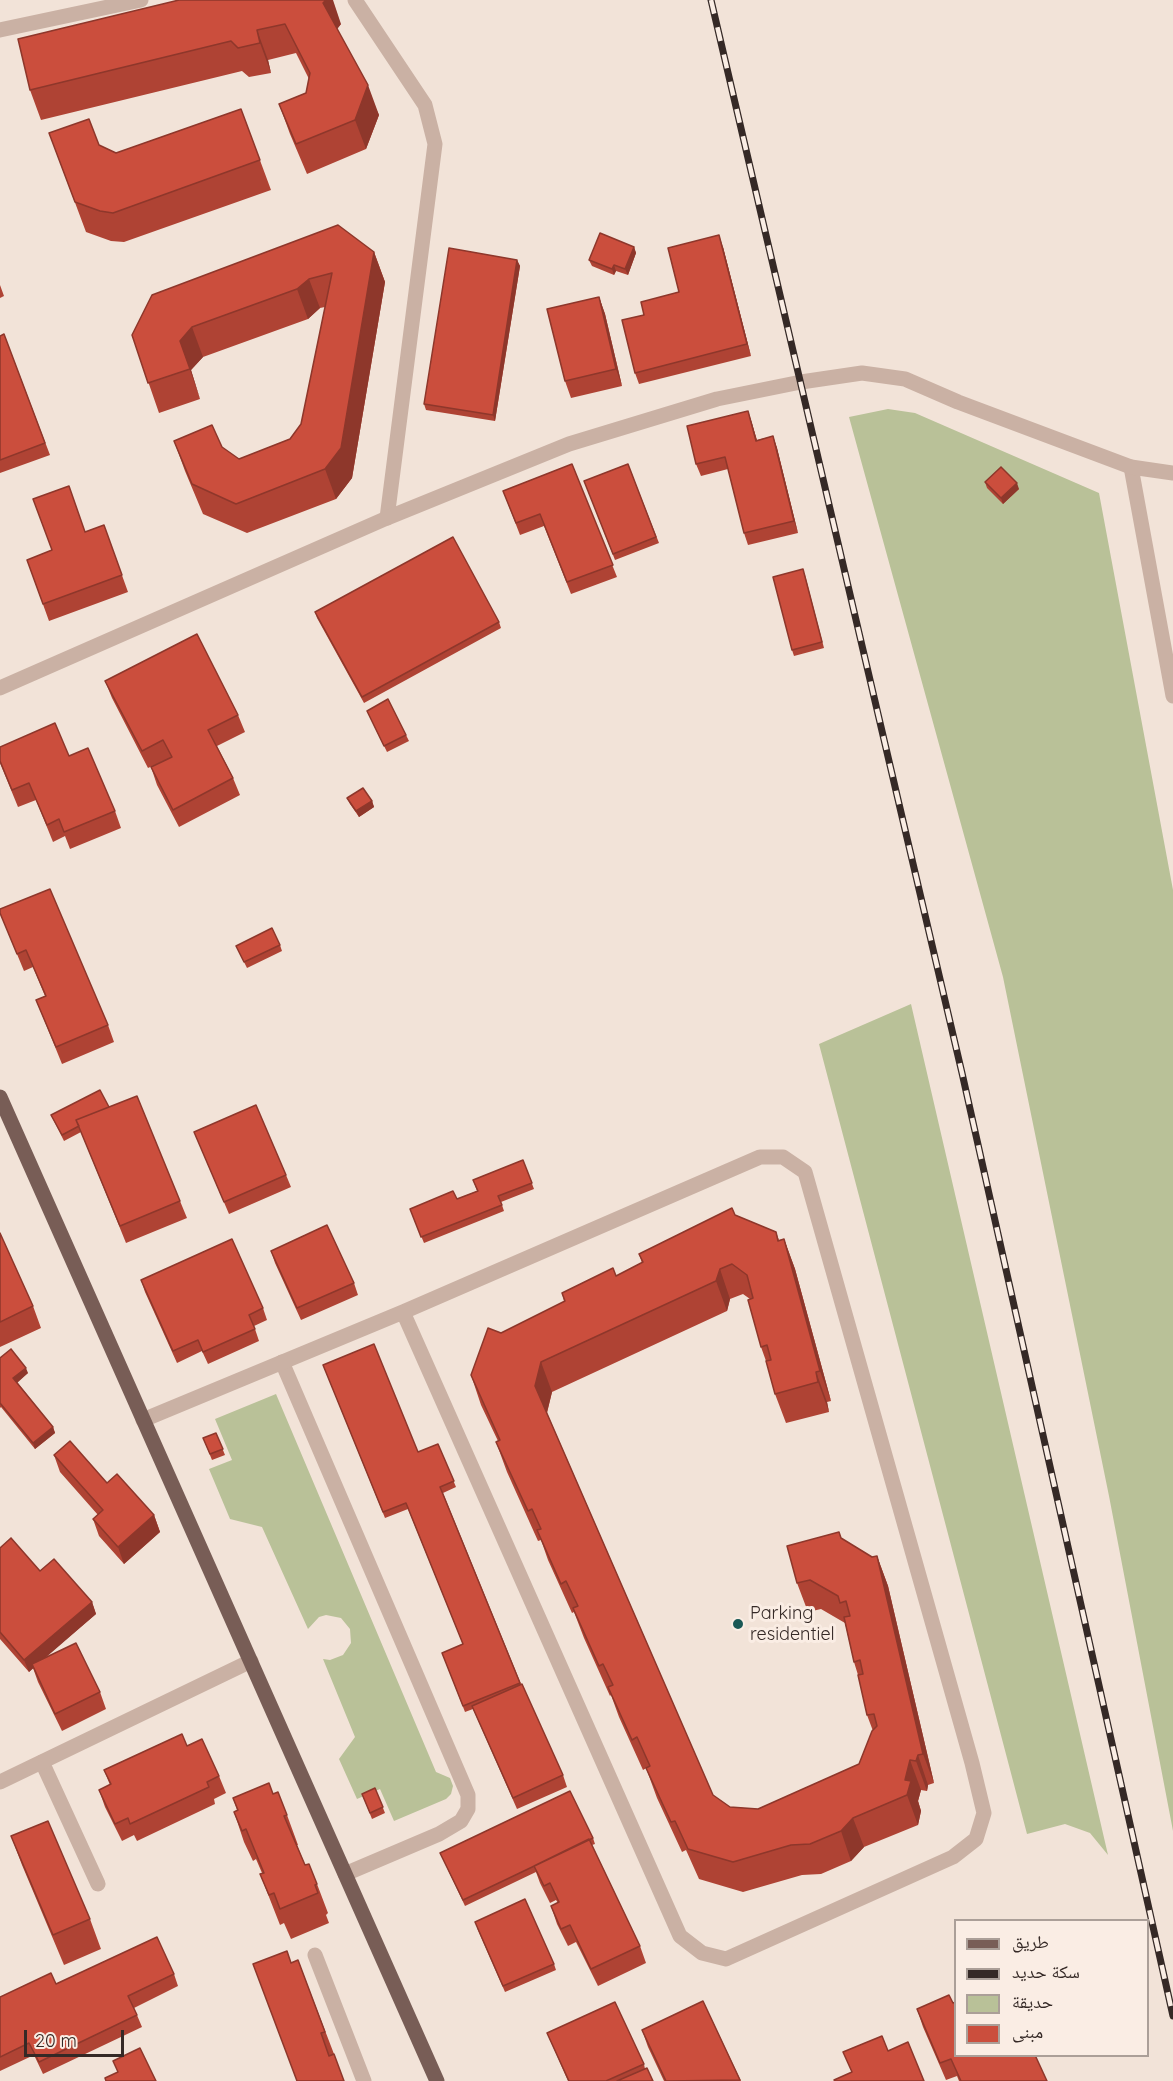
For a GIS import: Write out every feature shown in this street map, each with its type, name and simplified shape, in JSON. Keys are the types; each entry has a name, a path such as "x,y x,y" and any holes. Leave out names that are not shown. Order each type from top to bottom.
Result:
{"main road":[{"path":"0,1097 436,2081"}],"street":[{"path":"0,30 141,0"},
{"path":"355,0 425,105 435,144 387,518"},
{"path":"0,688 387,518 569,444 717,399 801,382 862,373 904,379 958,402 1131,467 1173,473"},
{"path":"1131,467 1173,696"},
{"path":"143,1420 403,1312 760,1156 783,1156 805,1172 972,1763 984,1813 976,1839 953,1857 726,1959 702,1953 680,1936 403,1312"},
{"path":"282,1362 468,1795 468,1809 461,1821 446,1830 345,1874"},
{"path":"0,1782 251,1661"},
{"path":"42,1762 98,1884"},
{"path":"315,1955 364,2081"}],"green space":[{"path":"888,409 915,413 1099,493 1173,890 1173,1831 1109,1496 1003,977 849,417"},
{"path":"911,1004 1108,1855 1090,1833 1065,1824 1027,1834 819,1044"},
{"path":"276,1394 436,1772 450,1778 453,1786 451,1794 446,1799 394,1821 380,1789 357,1799 339,1759 355,1737 323,1659 330,1660 343,1655 351,1643 350,1629 341,1618 326,1615 319,1617 308,1629 262,1527 230,1519 209,1469 232,1460 215,1419"}],"building":[{"path":"179,0 326,0 323,3 368,85 355,120 296,144 279,104 306,93 310,73 285,24 257,30 260,43 238,48 231,41 30,90 18,39"},
{"path":"241,109 260,160 113,213 75,202 49,133 89,119 99,145 116,153"},
{"path":"338,225 374,252 341,448 325,469 236,504 192,484 174,441 212,425 222,447 239,459 290,439 301,424 332,273 309,279 297,289 192,327 180,341 190,369 148,383 132,335 152,295"},
{"path":"600,233 634,247 625,269 614,265 612,269 589,260"},
{"path":"719,235 747,344 635,373 622,320 644,315 641,302 679,292 668,248"},
{"path":"449,248 517,260 493,415 424,404"},
{"path":"599,297 616,369 565,381 547,309"},
{"path":"4,334 45,443 0,460 0,336"},
{"path":"748,411 756,441 773,436 794,521 744,533 725,457 696,464 687,426"},
{"path":"572,464 613,565 567,582 540,514 516,523 503,491"},
{"path":"628,464 656,537 613,554 584,481"},
{"path":"1001,467 1017,483 1001,498 985,482"},
{"path":"69,486 85,532 104,525 122,575 43,604 27,560 52,550 33,499"},
{"path":"453,537 499,622 362,697 315,612"},
{"path":"803,569 822,642 792,650 773,577"},
{"path":"197,634 238,715 208,730 233,778 173,810 151,767 172,757 163,740 142,751 105,681"},
{"path":"388,699 406,735 384,746 367,711"},
{"path":"55,723 69,756 88,748 115,811 64,832 59,819 47,825 29,783 12,790 0,761 0,747"},
{"path":"363,788 372,801 356,811 347,798"},
{"path":"50,889 108,1025 56,1047 36,1000 46,996 26,950 17,954 0,913 0,909"},
{"path":"272,928 280,945 244,962 236,946"},
{"path":"100,1090 109,1107 76,1120 79,1126 62,1135 51,1115"},
{"path":"137,1096 180,1201 120,1226 76,1120"},
{"path":"256,1105 286,1175 224,1202 194,1132"},
{"path":"523,1160 532,1183 498,1196 502,1205 421,1237 410,1209 453,1191 457,1199 478,1191 473,1180"},
{"path":"732,1208 735,1215 776,1232 778,1241 784,1239 820,1371 816,1372 818,1382 775,1394 766,1361 771,1360 767,1345 761,1347 748,1300 753,1298 747,1275 732,1264 720,1269 716,1281 541,1362 535,1386 713,1795 730,1807 758,1809 859,1764 872,1731 877,1726 874,1714 867,1715 858,1675 863,1674 860,1660 854,1662 844,1617 850,1616 846,1601 840,1603 838,1596 810,1580 797,1583 787,1546 839,1532 841,1538 872,1557 877,1556 923,1754 918,1755 916,1761 910,1760 905,1780 911,1781 907,1795 853,1818 841,1831 810,1844 791,1845 733,1862 688,1849 675,1821 671,1822 646,1768 650,1766 637,1737 632,1740 608,1687 613,1685 603,1664 599,1666 573,1608 578,1606 566,1581 561,1584 537,1530 541,1529 532,1509 528,1511 496,1442 500,1440 471,1375 488,1328 501,1333 565,1301 562,1293 613,1268 616,1276 643,1262 639,1254"},
{"path":"327,1225 354,1283 297,1308 271,1251"},
{"path":"0,1233 33,1306 0,1322"},
{"path":"232,1239 263,1308 249,1315 255,1329 203,1352 198,1340 173,1351 141,1280"},
{"path":"374,1344 418,1452 438,1444 454,1481 440,1487 520,1683 463,1706 442,1653 463,1644 406,1503 383,1512 323,1365"},
{"path":"11,1349 26,1368 13,1378 53,1427 33,1443 0,1403 0,1358"},
{"path":"216,1433 223,1449 210,1454 203,1438"},
{"path":"70,1441 107,1483 117,1474 154,1515 118,1547 93,1519 103,1510 54,1455"},
{"path":"11,1538 40,1571 54,1559 92,1602 24,1660 0,1632 0,1548"},
{"path":"76,1643 100,1692 55,1714 32,1664"},
{"path":"522,1684 563,1775 513,1798 472,1706"},
{"path":"182,1734 187,1746 202,1739 219,1776 207,1782 209,1787 130,1824 128,1818 115,1824 99,1790 111,1784 104,1770"},
{"path":"269,1783 273,1794 278,1792 287,1815 284,1816 305,1865 309,1864 318,1893 280,1909 274,1893 269,1895 260,1874 264,1873 246,1829 242,1831 234,1812 238,1810 233,1798"},
{"path":"375,1788 383,1807 370,1813 362,1794"},
{"path":"570,1791 593,1838 463,1900 440,1853"},
{"path":"48,1821 90,1919 53,1935 11,1836"},
{"path":"589,1839 640,1946 591,1969 570,1925 561,1929 551,1906 559,1902 550,1883 544,1886 534,1866"},
{"path":"525,1899 554,1964 503,1986 475,1922"},
{"path":"157,1937 174,1974 128,1996 137,2015 39,2062 29,2043 0,2057 0,1997 51,1973 56,1984"},
{"path":"287,1951 291,1963 298,1960 325,2032 321,2033 329,2056 334,2054 344,2081 297,2081 253,1964"},
{"path":"949,1995 954,2003 954,2057 1036,2057 1047,2081 961,2081 951,2059 940,2063 917,2009"},
{"path":"703,2001 740,2080 666,2081 642,2030"},
{"path":"615,2002 644,2064 606,2081 569,2081 547,2033"},
{"path":"882,2036 888,2051 908,2042 924,2081 834,2080 852,2072 843,2052"},
{"path":"140,2048 156,2081 106,2081 105,2078 118,2072 113,2061"},
{"path":"647,2068 653,2081 617,2081"}],"railway":[{"path":"711,0 962,1073 1173,2016"}],"place":[{"name":"Parking residentiel","path":"738,1624"}]}
